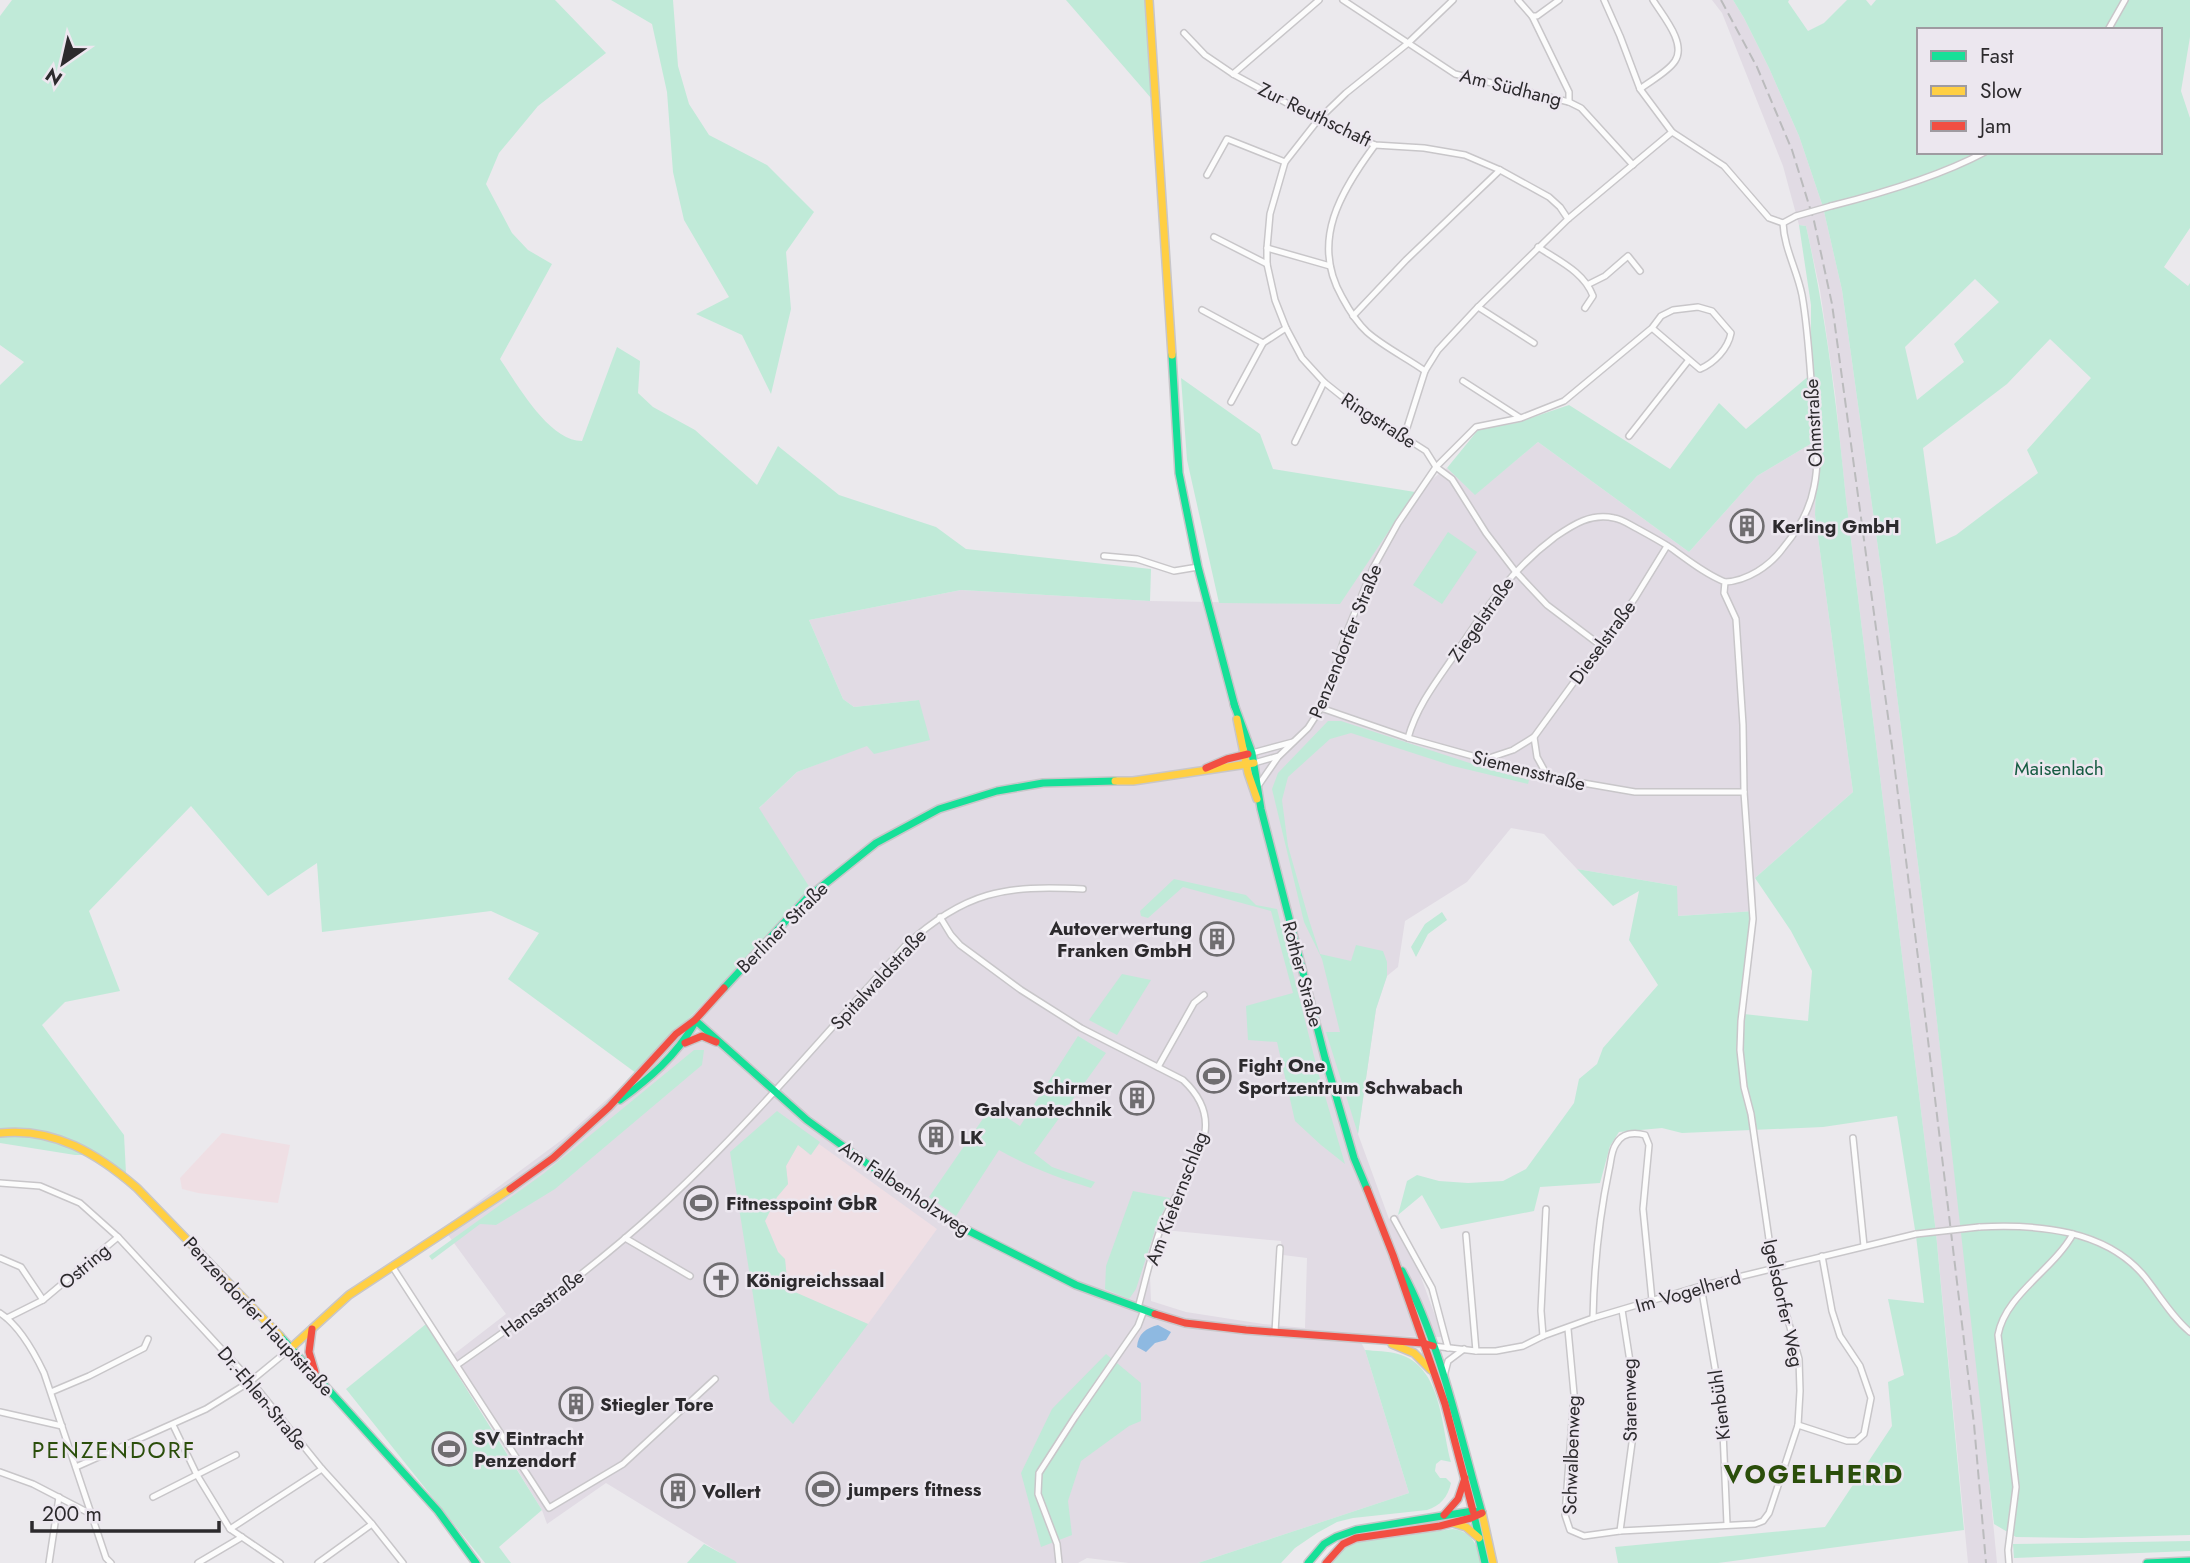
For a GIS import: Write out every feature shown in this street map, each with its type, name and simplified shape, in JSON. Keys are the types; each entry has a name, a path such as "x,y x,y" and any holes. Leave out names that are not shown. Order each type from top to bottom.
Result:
{"main road":[{"path":"1149,0 1178,473 1198,567 1250,764"},
{"name":"Berliner Straße","path":"1199,771 1227,759 1248,754"},
{"name":"Berliner Straße","path":"291,1348 349,1295 491,1203 553,1158 609,1107 676,1034 695,1020 806,899 876,843 939,809 997,791 1068,781 1133,781 1250,764"},
{"name":"Rother Straße","path":"1250,764 1258,786 1261,809 1328,1070 1354,1158 1394,1255 1445,1404 1465,1478 1493,1563"},
{"name":"Rother Straße","path":"1250,764 1252,789 1261,809"},
{"name":"Berliner Straße","path":"609,1107 654,1074 678,1047 695,1020"},
{"name":"Am Falbenholzweg","path":"695,1020 852,1155 959,1226 1066,1280 1185,1323 1433,1346"},
{"path":"678,1047 702,1036 727,1048"},
{"name":"Penzendorfer Hauptstraße","path":"0,1133 32,1132 73,1146 118,1171 291,1348 438,1511 476,1563"},
{"name":"Rother Straße","path":"1394,1255 1412,1288 1444,1376 1477,1514 1485,1563"},
{"path":"312,1329 309,1352 316,1376"},
{"path":"1380,1340 1414,1353 1434,1373"},
{"path":"1442,1516 1458,1499 1465,1478"},
{"path":"1308,1563 1324,1544 1345,1533 1442,1516 1477,1514"},
{"path":"1326,1563 1343,1544 1356,1538 1452,1523 1477,1514"},
{"path":"1452,1523 1466,1527 1479,1538"},
{"path":"2147,1563 2190,1561"}],"street":[{"path":"1233,74 1319,0"},
{"name":"Am Südhang","path":"1343,0 1462,77 1569,102 1581,108 1633,165"},
{"name":"Ringstraße","path":"1453,0 1408,44 1346,93 1318,120 1285,162 1270,214 1267,248 1267,264 1275,300 1302,358 1324,382 1349,402 1426,451 1436,467 1452,479 1486,533 1515,571 1547,605 1600,645"},
{"path":"1518,0 1532,16 1569,92 1569,102"},
{"path":"1532,16 1537,16 1559,0"},
{"path":"1604,0 1640,89 1672,132 1724,166 1769,218 1783,223 1796,216 1930,175 1981,154"},
{"path":"1640,89 1674,63 1678,53 1677,41 1653,0"},
{"path":"2109,28 2125,0"},
{"name":"Zur Reuthschaft","path":"1184,33 1205,55 1233,74 1318,120 1375,145 1424,148 1465,155 1500,170 1549,197 1568,219"},
{"path":"1404,437 1425,371 1438,350 1568,219 1672,132"},
{"path":"1207,175 1227,139 1285,162"},
{"path":"1375,145 1351,177 1336,209 1329,237 1330,266 1353,316 1368,333 1425,371"},
{"path":"1353,316 1406,260 1500,170"},
{"name":"Ohmstraße","path":"1725,582 1748,577 1777,556 1807,513 1815,485 1816,433 1808,348 1801,293 1783,237 1783,223"},
{"path":"1214,237 1267,264"},
{"path":"1538,247 1589,284 1593,296 1586,308"},
{"path":"1267,248 1330,266"},
{"path":"1589,284 1605,276 1628,256 1640,271"},
{"path":"1478,307 1534,343"},
{"name":"Penzendorfer Straße","path":"1258,786 1279,756 1308,728 1321,708 1346,634 1373,568 1398,523 1436,467 1476,427 1521,418 1564,401 1652,328 1661,316 1673,310 1698,307 1712,312 1731,333 1729,344 1700,369 1688,361"},
{"path":"1202,310 1263,343"},
{"path":"1231,402 1263,343 1286,328"},
{"path":"1629,436 1688,361 1652,328"},
{"path":"1463,381 1521,418"},
{"name":"Ringstraße","path":"1295,442 1324,382"},
{"name":"Ziegelstraße","path":"1408,738 1413,720 1428,695 1497,592 1515,571 1571,526 1589,518 1618,518 1725,582"},
{"name":"Dieselstraße","path":"1483,760 1513,750 1534,737 1636,597 1667,545"},
{"path":"1104,556 1138,559 1174,571 1198,567"},
{"path":"1725,582 1724,593 1736,619 1744,792"},
{"name":"Siemensstraße","path":"1321,708 1408,738 1548,777 1635,792 1744,792"},
{"path":"1534,737 1537,757 1548,777"},
{"path":"1248,754 1296,741"},
{"name":"Penzendorfer Straße","path":"1250,764 1279,756"},
{"name":"Igelsdorfer Weg","path":"1620,1531 1755,1524 1763,1521 1769,1513 1798,1424 1799,1359 1773,1267 1740,1050 1753,919 1744,792"},
{"name":"Spitalwaldstraße","path":"776,1092 905,946 940,917 985,895 1012,889 1083,889"},
{"name":"Am Kiefernschlag","path":"940,917 960,945 1021,990 1082,1028 1183,1080 1196,1094 1203,1111 1206,1131 1201,1147 1158,1234 1141,1309"},
{"path":"1158,1067 1194,1003 1204,995"},
{"name":"Hansastraße","path":"457,1365 541,1306 625,1238 776,1092"},
{"path":"1593,1318 1604,1196 1614,1145 1622,1136 1635,1132 1644,1135 1649,1145 1643,1209 1652,1300"},
{"path":"1853,1138 1864,1246"},
{"name":"Ostring","path":"0,1183 40,1186 80,1203 118,1237 43,1300 8,1318"},
{"path":"1543,1336 1541,1311 1546,1209"},
{"path":"1394,1219 1432,1288 1448,1348"},
{"name":"Im Vogelherd","path":"1433,1346 1476,1351 1496,1351 1523,1346 1593,1318 1773,1267 1916,1234 2017,1226 2082,1236 2111,1250 2131,1263 2144,1276 2190,1332"},
{"path":"2009,1563 2008,1550 2016,1488 1999,1326 2011,1306 2065,1250 2073,1234"},
{"path":"1466,1235 1476,1351"},
{"name":"Dr.-Ehlen-Straße","path":"118,1237 251,1381 403,1563"},
{"path":"625,1238 690,1276"},
{"path":"1275,1332 1280,1248"},
{"path":"1798,1424 1847,1441 1856,1441 1864,1434 1871,1398 1860,1366 1840,1336 1832,1311 1822,1256"},
{"name":"Ostring","path":"0,1258 21,1267 43,1300"},
{"path":"392,1266 549,1508 623,1464 715,1379"},
{"name":"Kienbühl","path":"1701,1286 1723,1409 1727,1524"},
{"path":"1059,1563 1057,1544 1038,1494 1039,1473 1138,1326 1141,1309"},
{"name":"Starenweg","path":"1620,1531 1634,1428 1631,1368 1622,1310"},
{"path":"0,1313 8,1318 35,1353 51,1392 91,1514 111,1563"},
{"name":"Schwalbenweg","path":"1568,1329 1574,1394 1564,1515 1570,1531 1584,1536 1620,1531"},
{"path":"51,1392 144,1348 148,1339"},
{"path":"76,1467 206,1409 251,1381 291,1348"},
{"path":"1444,1376 1448,1361 1464,1349"},
{"path":"0,1412 62,1426"},
{"path":"173,1425 197,1475 230,1529 280,1563"},
{"path":"153,1497 236,1455"},
{"path":"230,1529 322,1469"},
{"path":"0,1472 33,1484 91,1514"},
{"path":"49,1563 59,1497"},
{"path":"318,1563 372,1524"},
{"path":"198,1563 242,1537"}],"shaded area":[{"path":"1712,0 1733,0 1769,68 1799,136 1823,207 1842,290 1884,591 1931,969 1983,1417 1997,1563 1968,1563 1936,1233 1835,393 1820,290 1806,226 1799,225 1783,166 1722,13"},
{"path":"1817,440 1815,515 1853,792 1755,878 1756,911 1677,916 1677,886 1577,869 1544,834 1511,828 1467,882 1405,921 1398,967 1387,976 1376,1009 1358,1134 1389,1219 1398,1215 1443,1337 1358,1336 1365,1350 1409,1493 1198,1563 1129,1563 1087,1558 1078,1563 737,1563 606,1483 547,1524 542,1510 449,1358 506,1314 443,1228 563,1139 636,1073 740,961 756,811 797,772 867,745 919,700 854,707 843,699 809,620 961,590 1150,601 1339,604 1415,492 1447,468 1475,494 1538,442 1689,552 1757,476","holes":["1164,1230 1281,1241 1283,1255 1307,1258 1305,1328 1186,1312 1151,1301 1150,1276"]},
{"path":"222,1133 290,1145 278,1203 182,1189 180,1178"},
{"path":"798,1144 810,1155 819,1144 937,1229 868,1324 788,1290 785,1260 778,1252 765,1221 777,1197 788,1184 786,1166"}],"green space":[{"path":"12,0 555,0 606,53 538,106 499,153 486,184 512,233 528,250 552,264 500,359 546,422 570,439 582,441 617,347 640,361 638,393 653,407 695,430 757,485 778,446 839,495 936,527 966,549 1151,569 1150,601 961,590 809,620 843,699 854,707 919,700 930,740 874,754 867,746 797,772 759,808 810,888 636,1073 508,979 539,933 491,911 322,932 317,863 268,896 191,806 89,911 120,991 65,1002 42,1025 124,1135 126,1173 95,1155 75,1155 0,1143 0,385 24,362 0,345 0,16"},
{"path":"611,0 673,0 678,66 689,104 709,135 767,165 814,212 786,252 791,309 771,394 742,335 696,314 729,297 684,220 673,172 667,92 652,24"},
{"path":"1066,0 1146,0 1151,98"},
{"name":"Maisenlach","path":"1733,0 1789,0 1808,31 1824,23 1847,0 1866,0 1871,6 1876,0 2190,0 2190,37 2181,91 2190,118 2190,228 2164,267 2188,286 2190,283 2190,1535 2016,1537 1994,1524 1931,969 1884,591 1842,290 1823,207 1799,136 1769,68","holes":["1975,279 1999,302 1954,344 1964,362 1917,400 1905,347","2050,339 2091,378 2027,450 2038,473 1956,535 1936,544 1923,448 2007,384"]},
{"path":"1799,225 1806,226 1835,396 1936,1233 1964,1530 1718,1563 1618,1563 1615,1547 1825,1527 1892,1426 1888,1382 1904,1375 1888,1299 1924,1303 1897,1116 1823,1127 1682,1133 1662,1128 1619,1132 1610,1146 1600,1183 1540,1187 1534,1211 1441,1229 1422,1195 1398,1215 1407,1181 1417,1175 1439,1181 1468,1183 1503,1181 1526,1169 1574,1103 1579,1079 1597,1064 1603,1048 1658,985 1629,940 1639,891 1613,906 1577,869 1677,886 1678,916 1756,911 1744,1014 1808,1021 1812,971 1791,931 1755,878 1853,792 1815,515 1817,440 1757,476 1689,552 1538,442 1475,495 1447,468 1478,430 1516,423 1569,405 1670,469 1719,403 1746,429 1811,374 1811,305"},
{"path":"1181,378 1260,434 1273,469 1415,492 1340,604 1219,603 1187,460"},
{"path":"1448,532 1477,552 1442,604 1413,585"},
{"path":"1328,721 1341,721 1529,780 1528,784 1453,766 1351,733 1330,739 1288,777 1282,800 1288,846 1320,954 1351,961 1356,945 1383,951 1387,962 1387,976 1376,1009 1358,1134 1326,1032 1340,1032 1322,959 1304,922 1272,789 1278,773"},
{"path":"1174,879 1246,895 1256,905 1277,909 1318,1072 1345,1164 1295,1121 1277,1042 1248,1040 1246,1006 1293,993 1271,911 1183,887 1148,918 1141,916 1140,911"},
{"path":"1442,912 1447,920 1428,934 1416,957 1411,947 1425,924"},
{"path":"1122,974 1151,980 1117,1035 1089,1020"},
{"path":"1078,1036 1106,1053 1034,1153 1052,1167 1095,1182 1091,1188 1044,1172 999,1150 956,1216 929,1197 991,1107 1020,1126"},
{"path":"694,1050 704,1050 702,1065 555,1189 496,1225 480,1224 432,1260 429,1256 543,1174"},
{"path":"777,1111 820,1142 811,1155 798,1145 786,1166 788,1184 777,1197 765,1221 778,1252 785,1259 788,1289 868,1324 793,1424 770,1401 730,1152"},
{"path":"1133,1191 1170,1198 1157,1224 1136,1289 1129,1299 1105,1289 1106,1266"},
{"name":"SV Eintracht Penzendorf","path":"426,1324 542,1510 499,1547 511,1563 485,1563 346,1389"},
{"path":"1365,1350 1394,1353 1412,1361 1423,1371 1431,1384 1451,1462 1441,1460 1436,1464 1435,1471 1440,1478 1446,1478 1451,1483 1443,1500 1427,1510 1337,1522 1295,1548 1281,1563 1198,1563 1409,1493"},
{"path":"1106,1354 1141,1383 1141,1421 1129,1426 1081,1461 1068,1501 1072,1535 1041,1547 1021,1473 1052,1409"},
{"path":"1453,1529 1470,1536 1481,1563 1330,1563 1343,1549 1358,1542"},
{"path":"2190,1541 2190,1551 2014,1558 2013,1544"},
{"path":"704,1544 735,1561 737,1563 687,1563"}],"water":[{"path":"1158,1325 1171,1332 1166,1340 1155,1343 1146,1352 1137,1347 1143,1332"}],"railway":[{"path":"1721,0 1757,67 1792,150 1814,221 1832,304 1892,746 1925,1015 1974,1424 1986,1563"}],"traffic: fast":[{"path":"1172,355 1179,473 1198,567 1235,707"},
{"path":"1234,704 1252,753 1261,809 1325,1058 1354,1158 1367,1189"},
{"path":"724,988 806,899 876,843 939,809 997,791 1043,783 1115,781"},
{"path":"695,1020 807,1120 909,1194 959,1226 1076,1285 1155,1314"},
{"path":"620,1100 661,1066 694,1024"},
{"path":"1402,1271 1438,1358 1482,1513"},
{"path":"280,1336 438,1511 476,1563"},
{"path":"1473,1511 1485,1563"},
{"path":"1308,1563 1324,1544 1356,1530 1473,1511 1482,1513"},
{"path":"2147,1563 2190,1561"}],"traffic: slow":[{"path":"1149,0 1172,355"},
{"path":"1237,719 1248,773 1257,799"},
{"path":"1115,781 1133,781 1254,763"},
{"path":"0,1133 20,1132 57,1139 107,1164 137,1188 280,1336"},
{"path":"291,1348 349,1295 510,1189"},
{"path":"1392,1344 1414,1353 1431,1370"},
{"path":"1482,1513 1493,1563"},
{"path":"1453,1523 1466,1527 1479,1538"}],"traffic: jam":[{"path":"1206,768 1248,754"},
{"path":"510,1189 553,1158 609,1107 676,1034 695,1020 724,988"},
{"path":"685,1043 702,1036 716,1042"},
{"path":"1367,1189 1445,1404 1473,1511"},
{"path":"1155,1314 1185,1323 1433,1346"},
{"path":"312,1329 309,1352 315,1372"},
{"path":"1444,1515 1458,1499 1465,1478"},
{"path":"1326,1563 1343,1544 1356,1538 1440,1526 1482,1513"}],"place":[{"name":"Kerling GmbH","path":"1747,526"},
{"name":"Autoverwertung Franken GmbH","path":"1217,939"},
{"name":"Fight One Sportzentrum Schwabach","path":"1214,1076"},
{"name":"Schirmer Galvanotechnik","path":"1137,1098"},
{"name":"LK","path":"936,1137"},
{"name":"Fitnesspoint GbR","path":"701,1203"},
{"name":"Königreichssaal","path":"721,1280"},
{"name":"Stiegler Tore","path":"576,1404"},
{"name":"SV Eintracht Penzendorf","path":"449,1449"},
{"name":"jumpers fitness","path":"823,1489"},
{"name":"Vollert","path":"678,1491"}],"district":[{"name":"PENZENDORF","path":"114,1450"},
{"name":"VOGELHERD","path":"1814,1474"}]}
